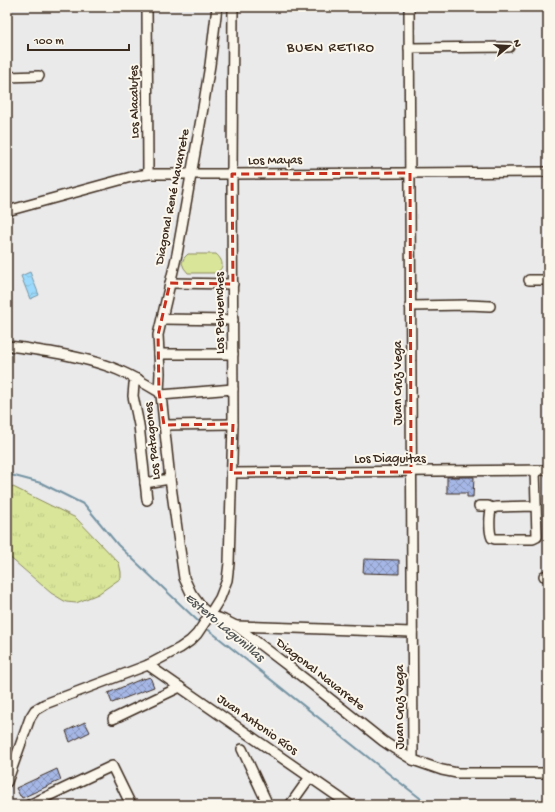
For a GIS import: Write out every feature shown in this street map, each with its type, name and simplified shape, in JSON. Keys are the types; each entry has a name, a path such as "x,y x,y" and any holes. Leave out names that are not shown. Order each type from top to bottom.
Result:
{"street":[{"name":"Los Alacalufes","path":"147,7 148,174"},
{"name":"Diagonal René Navarrete","path":"160,393 158,335 177,254 190,174 206,94 217,7"},
{"name":"Los Pehuenches","path":"207,618 223,590 228,572 233,424 233,7"},
{"name":"Juan Cruz Vega","path":"409,7 413,760"},
{"path":"409,48 509,47"},
{"path":"7,77 39,76"},
{"name":"Los Mayas","path":"7,211 131,177 148,174 548,172"},
{"path":"529,280 548,280"},
{"path":"170,283 232,284"},
{"path":"410,306 490,306"},
{"path":"162,319 233,320"},
{"name":"Los Patagones","path":"7,346 17,346 69,356 104,365 138,379 160,393 184,578 191,594 202,608 207,618"},
{"path":"159,354 233,354"},
{"path":"138,379 134,384 133,396 139,425 147,500"},
{"path":"160,393 233,389"},
{"path":"164,425 233,424"},
{"path":"492,508 490,512 490,534 492,538 536,538 535,470"},
{"name":"Los Diaguitas","path":"231,473 548,470"},
{"path":"145,483 170,479"},
{"path":"479,506 488,506 492,508 536,506"},
{"path":"7,782 30,718 38,707 148,665 185,644 197,634 207,618"},
{"name":"Diagonal Navarrete","path":"207,618 224,620 236,626 383,741 413,760 442,770 457,773 548,773"},
{"path":"236,626 412,632"},
{"name":"Juan Antonio Ríos","path":"148,665 350,805"},
{"path":"113,719 180,687"},
{"path":"242,750 268,805"},
{"path":"30,805 112,766 130,805"},
{"path":"290,805 310,777"}],"highlighted area":[{"path":"410,173 411,472 231,473 233,424 164,425 159,392 158,335 170,283 233,284 232,174"}],"green space":[{"path":"188,254 216,254 222,264 221,269 216,273 188,273 182,263"},
{"path":"7,484 76,518 119,563 121,578 98,594 76,603 66,602 51,593 7,555"}],"water":[{"path":"30,272 39,295 30,299 21,276"}],"building":[{"path":"447,477 474,477 473,497 467,497 467,493 447,493"},
{"path":"364,559 399,560 399,574 363,573"},
{"path":"150,677 154,687 112,703 108,693 144,678"},
{"path":"85,722 90,732 70,742 66,731"},
{"path":"57,769 61,780 22,798 20,796 16,788"}],"waterway":[{"name":"Estero Lagunillas","path":"7,474 41,483 85,505 118,545 201,624"},
{"name":"Estero Lagunillas","path":"205,627 429,805"}],"district":[{"name":"BUEN RETIRO","path":"331,48"}]}
